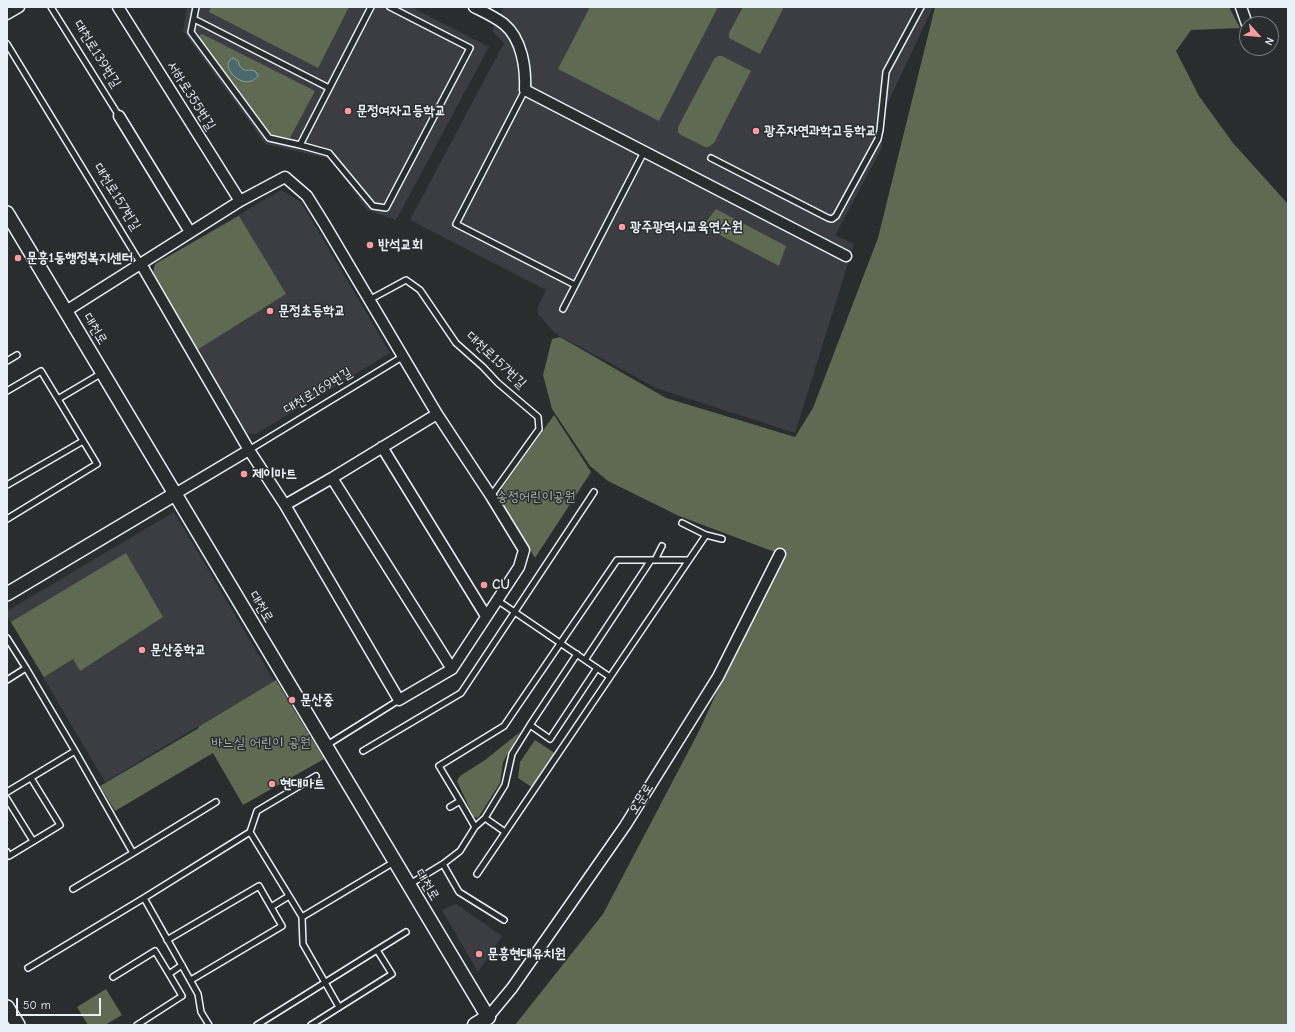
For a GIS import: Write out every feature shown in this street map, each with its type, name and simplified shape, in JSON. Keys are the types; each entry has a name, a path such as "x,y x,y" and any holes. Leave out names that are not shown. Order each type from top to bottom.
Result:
{"main road":[{"name":"오문로","path":"475,1025 488,1017"}],"street":[{"path":"7,14 18,7"},
{"path":"474,7 504,25 513,34 520,48 525,90 846,256"},
{"name":"서하로355번길","path":"121,8 240,200"},
{"path":"119,116 190,232"},
{"path":"66,311 240,200 285,177 307,196 437,414 491,496 524,550 519,567 452,669 399,700 286,505 249,450 141,264"},
{"name":"대천로","path":"7,213 488,1017"},
{"path":"286,505 437,414"},
{"path":"382,447 486,616"},
{"name":"대천로169번길","path":"175,494 249,450"},
{"path":"332,478 452,669"},
{"path":"7,594 175,494"},
{"name":"오문로","path":"488,1017 512,988 629,820 718,678 780,554"},
{"path":"7,1007 18,1025"}],"lane":[{"name":"대천로139번길","path":"51,7 119,116"},
{"path":"196,7 191,32 269,138 329,153 373,206 386,208 470,48 390,7"},
{"path":"300,145 371,7"},
{"path":"711,158 832,219 836,216 878,139 886,72 921,7"},
{"path":"194,19 329,88"},
{"name":"대천로157번길","path":"7,44 141,264"},
{"path":"525,90 456,224 575,285"},
{"path":"563,309 644,152"},
{"name":"대천로157번길","path":"369,300 406,280 420,290 456,343 483,367 498,383 538,417 539,429 491,496"},
{"path":"7,361 17,355"},
{"name":"대천로169번길","path":"249,450 402,356"},
{"path":"7,391 41,371 97,464 7,519"},
{"path":"58,399 102,373"},
{"path":"7,485 83,441"},
{"path":"363,751 461,693 594,492"},
{"path":"682,523 706,535 722,539"},
{"path":"477,874 706,535"},
{"path":"585,660 654,560 662,546"},
{"path":"475,827 439,766 504,726 617,560 689,560"},
{"path":"497,600 610,677"},
{"path":"7,638 75,751 133,853"},
{"path":"409,885 443,864 460,851 475,827 485,818 505,785 512,754 577,654"},
{"path":"7,680 26,668"},
{"path":"530,725 550,739 597,668"},
{"path":"326,746 399,700"},
{"path":"7,792 75,751"},
{"path":"28,968 250,832 257,811 316,776"},
{"path":"7,852 9,856 60,825 31,778"},
{"path":"7,799 33,841"},
{"path":"450,808 460,801"},
{"path":"73,889 216,802"},
{"path":"485,818 505,832"},
{"path":"250,832 302,917 303,944 339,1007"},
{"path":"302,917 395,861"},
{"path":"443,864 459,892 504,920"},
{"path":"168,940 259,886 282,926 191,980"},
{"path":"271,907 289,896"},
{"path":"144,898 191,980 198,994 201,1012 209,1025"},
{"path":"257,1025 406,932"},
{"path":"310,1025 392,974 377,950"},
{"path":"113,977 155,951 182,996 136,1025"},
{"path":"169,974 182,965"}],"shaded area":[{"name":"문정여자고등학교","path":"187,7 411,7 489,47 396,220 367,210 331,159 265,144 183,31"},
{"name":"광주광역시교육연수원","path":"504,7 933,7 882,115 882,148 835,235 854,244 795,433 656,388 556,334 538,314 538,307 546,290 410,220 504,43 492,31"},
{"name":"문정초등학교","path":"281,190 301,202 390,353 256,434 244,433 153,273 155,264"},
{"name":"문산중학교","path":"174,512 274,681 105,782 7,616 7,611"},
{"name":"문흥현대유치원","path":"456,904 502,936 478,972 442,910"}],"green space":[{"path":"211,7 349,7 318,68 209,12"},
{"path":"590,7 718,7 659,121 558,69"},
{"path":"743,7 784,7 760,54 729,38 729,33"},
{"path":"935,7 1229,7 1239,28 1191,30 1176,51 1199,96 1233,143 1288,204 1288,1025 515,1025 603,914 699,731 780,554 679,516 608,481 590,466 552,409 543,375 552,339 560,337 666,398 795,437 813,408 878,238"},
{"path":"202,34 315,91 290,138 269,134 197,37"},
{"path":"718,56 722,56 751,71 714,143 708,147 705,147 681,135 678,132 678,127 714,59"},
{"path":"716,209 786,246 779,266 703,226"},
{"path":"239,216 286,294 197,350 153,273 155,264"},
{"name":"송정어린이공원","path":"554,415 591,472 535,558 497,495"},
{"path":"126,553 163,617 80,671 73,659 44,677 11,622"},
{"name":"바느실 어린이 공원","path":"276,680 324,759 243,805 213,753 115,811 100,786 199,728 198,727"},
{"path":"520,732 503,762 500,783 480,815 477,818 473,816 457,781 460,776 485,760"},
{"path":"535,740 556,754 533,788 518,778 520,762"},
{"path":"106,989 122,1015 105,1025 88,1025 77,1007"}],"water":[{"path":"233,58 238,61 243,69 253,70 258,76 252,81 246,82 239,80 230,71 228,66 229,61"}],"place":[{"name":"문정여자고등학교","path":"348,111"},
{"name":"광주자연과학고등학교","path":"756,131"},
{"name":"광주광역시교육연수원","path":"622,227"},
{"name":"반석교회","path":"370,245"},
{"name":"문흥1동행정복지센터","path":"18,258"},
{"name":"문정초등학교","path":"270,311"},
{"name":"제이마트","path":"244,474"},
{"name":"CU","path":"484,585"},
{"name":"문산중학교","path":"142,650"},
{"name":"문산중","path":"292,700"},
{"name":"현대마트","path":"272,784"},
{"name":"문흥현대유치원","path":"479,954"}]}
